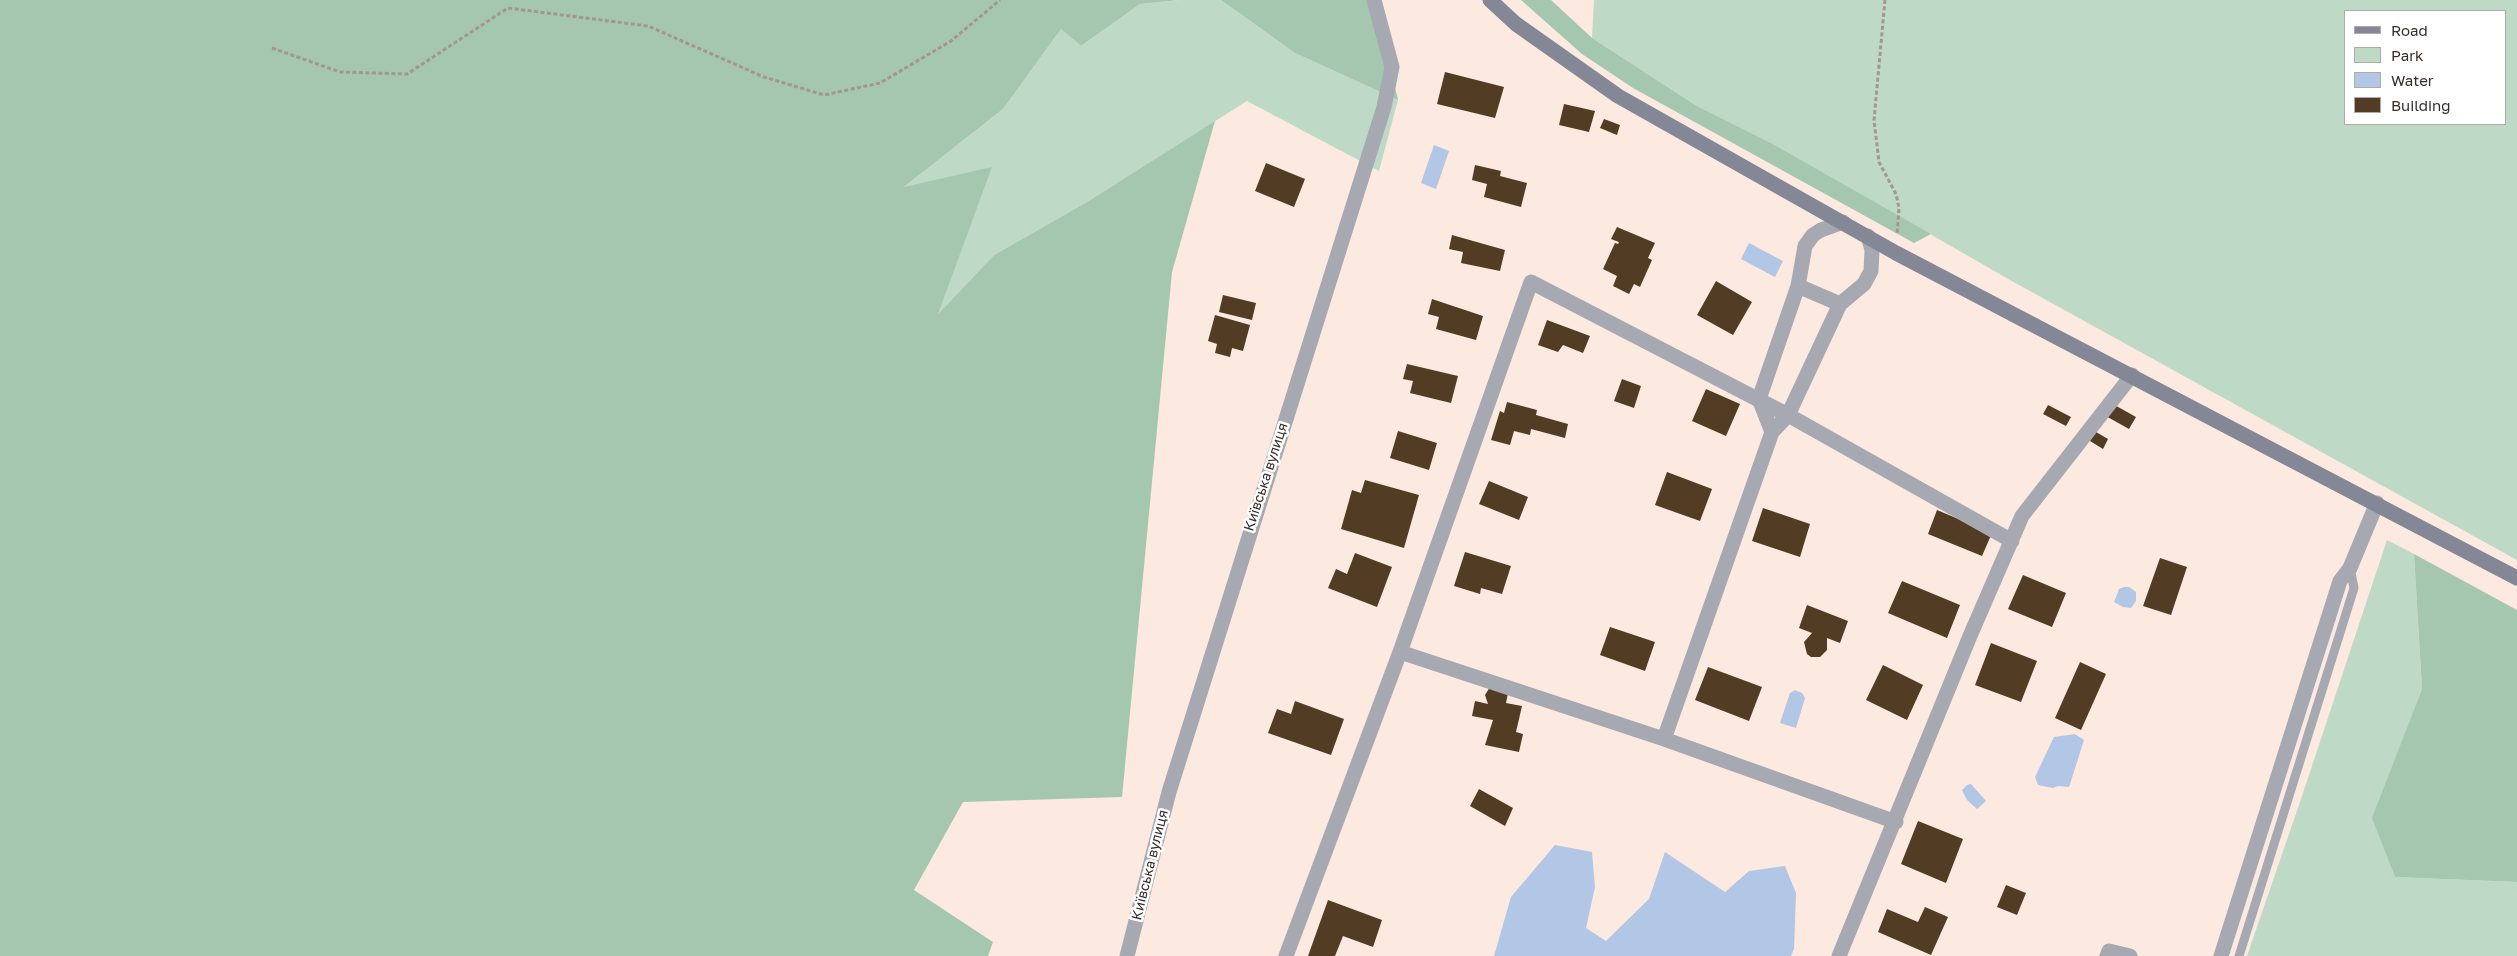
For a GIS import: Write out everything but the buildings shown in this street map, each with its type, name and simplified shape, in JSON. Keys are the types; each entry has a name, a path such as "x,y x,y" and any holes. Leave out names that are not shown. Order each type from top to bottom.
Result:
{"main road":[{"path":"1490,0 1516,24 1618,96 1896,253 2377,503 2517,578"}],"street":[{"name":"Київська вулиця","path":"1128,956 1172,783 1384,107 1392,67 1374,0"},
{"path":"1772,432 1759,399 1798,286 1805,246 1813,235 1843,222"},
{"path":"1664,738 1772,432 1788,415 1840,304 1857,293 1871,271 1872,250 1868,236"},
{"path":"1286,956 1400,652 1531,282 1759,399 2012,541"},
{"path":"1798,286 1840,304"},
{"path":"1839,956 1896,822 1970,636 2022,516 2132,375"},
{"path":"2221,956 2340,581 2350,568 2377,503"},
{"path":"1400,652 1664,738 1896,822"},
{"path":"2107,956 2109,951 2130,956"}],"lane":[{"path":"2239,956 2354,588 2350,568"}],"path":[{"path":"272,48 340,72 407,74 508,8 648,26 764,77 824,95 880,83 951,41 1000,0"},
{"path":"1885,0 1874,120 1879,162 1896,194 1899,208 1896,253"}],"green space":[{"path":"0,0 1179,0 1140,4 1081,46 1061,29 1003,109 904,187 992,167 938,314 994,255 1087,202 1215,121 1172,272 1122,797 963,802 914,890 993,942 988,956 0,956"},
{"path":"1180,0 1221,0 1295,53 1398,100 1379,171 1247,101 1087,202 994,255 937,315 903,188 1003,109 1061,29 1081,46 1140,4"},
{"path":"1221,0 1374,0 1398,100 1295,53"},
{"path":"1521,0 1551,0 1592,38 1697,106 1773,144 1931,234 1914,243 1633,88 1582,54"},
{"path":"1594,0 2517,0 2517,560 2010,280 1773,144 1697,106 1592,38"},
{"path":"2387,540 2414,554 2422,689 2373,818 2395,877 2517,882 2517,956 2247,956 2301,799"},
{"path":"2414,554 2517,610 2517,882 2395,877 2372,818 2422,689"}],"water":[{"path":"1434,145 1449,151 1436,189 1421,183"},
{"path":"1749,243 1783,261 1775,277 1741,259"},
{"path":"2129,587 2136,592 2136,601 2131,608 2123,607 2114,602 2119,589"},
{"path":"1795,690 1802,693 1805,698 1796,728 1780,723 1790,693"},
{"path":"2075,734 2084,740 2069,787 2058,786 2053,788 2038,785 2035,777 2054,737"},
{"path":"1971,784 1986,801 1977,809 1967,800 1962,790"},
{"path":"1555,845 1592,852 1595,887 1586,928 1606,941 1649,899 1665,852 1725,892 1749,871 1785,866 1796,893 1794,949 1791,956 1494,956 1511,897"}]}
